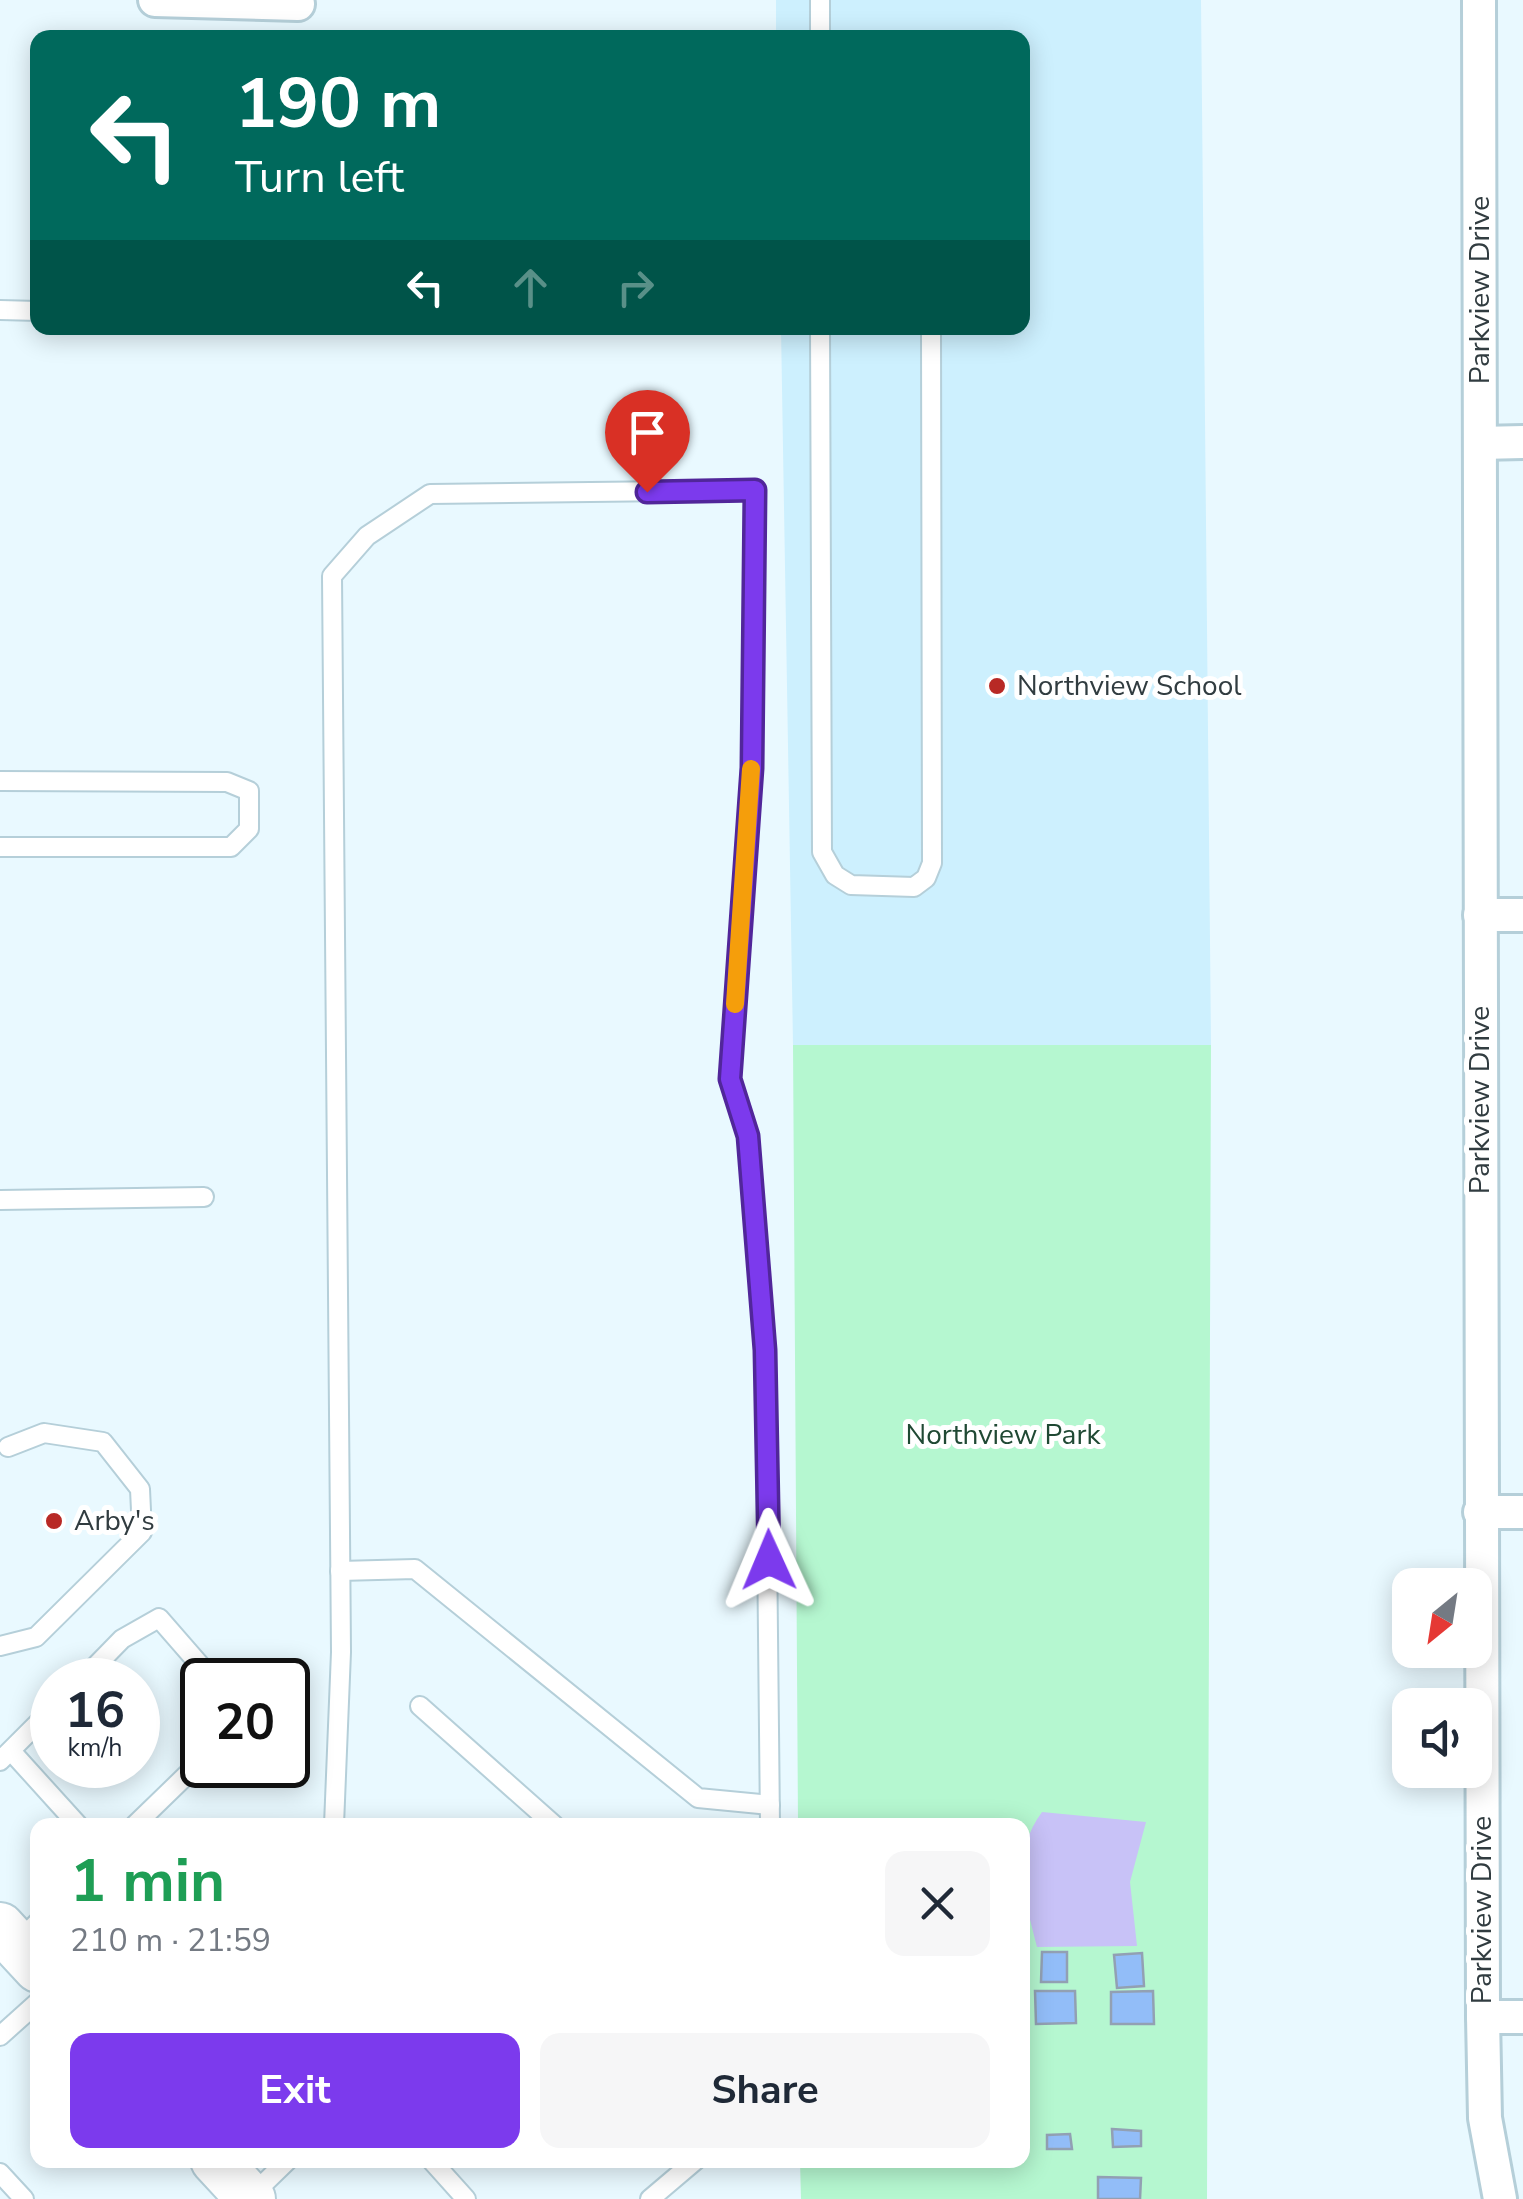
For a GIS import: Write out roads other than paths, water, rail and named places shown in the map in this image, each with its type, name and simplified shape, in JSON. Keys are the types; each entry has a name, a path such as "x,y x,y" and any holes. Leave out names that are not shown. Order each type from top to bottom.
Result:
{"main road":[{"path":"222,2168 250,2198"}],"street":[{"path":"155,0 298,4"},
{"name":"Parkview Drive","path":"1479,0 1483,2017 1484,2118 1500,2199"},
{"path":"1480,442 1523,442"},
{"path":"1480,916 1523,915"},
{"path":"1480,1512 1523,1512"},
{"path":"1483,2017 1523,2016"}],"lane":[{"path":"820,0 820,30"},
{"path":"0,310 30,311"},
{"path":"820,335 822,852 835,875 852,885 914,887 926,878 932,863 932,335"},
{"path":"334,1818 340,1571 332,576 368,536 430,494 755,490 752,768 730,1079 748,1136 765,1350 770,1818"},
{"path":"0,780 227,782 248,791 249,829 231,847 0,847"},
{"path":"0,1200 204,1197"},
{"path":"0,1646 36,1636 142,1532 140,1489 103,1442 44,1433 3,1446"},
{"path":"340,1571 415,1569 698,1798 770,1805"},
{"path":"103,1658 122,1639 158,1618 194,1658"},
{"path":"420,1706 546,1818"},
{"path":"30,1731 5,1756 71,1818"},
{"path":"142,1818 180,1781"},
{"path":"0,2036 30,2009"},
{"path":"250,2198 280,2168"},
{"path":"438,2168 466,2199"},
{"path":"650,2199 687,2168"},
{"path":"0,2172 24,2199"}],"place":[{"name":"Northview School","path":"997,686"},
{"name":"Arby's","path":"54,1521"}],"park label":[{"name":"Northview Park","path":"1003,1435"}]}
